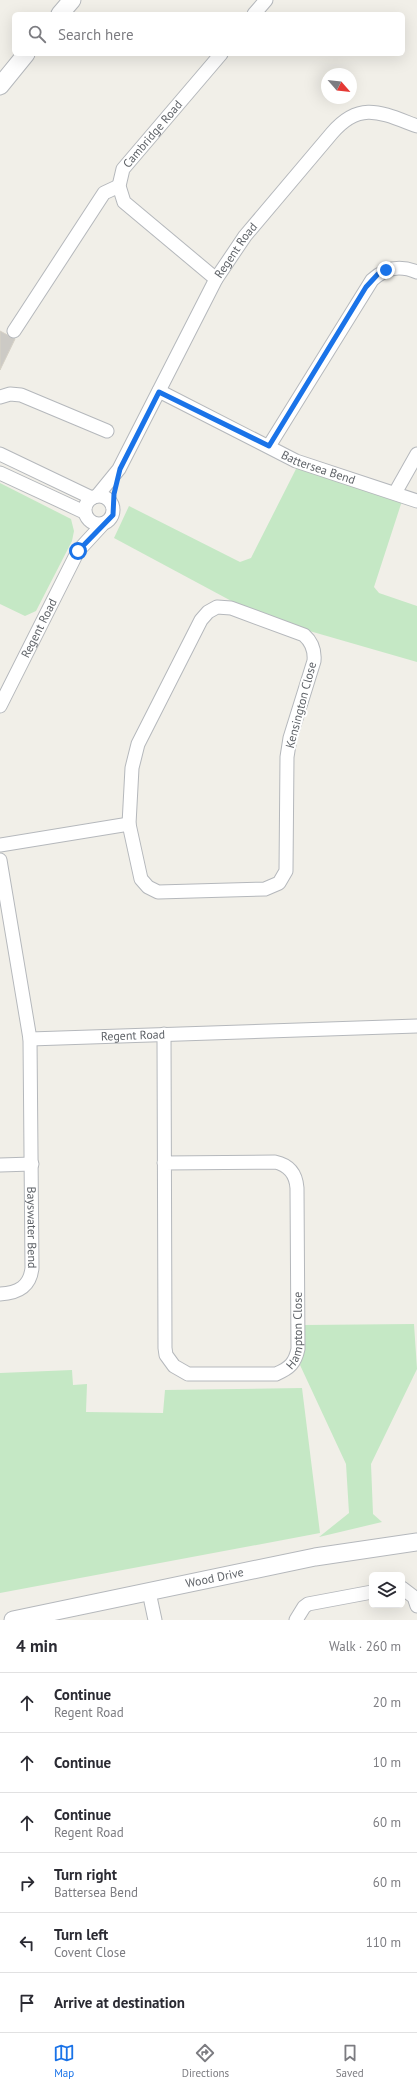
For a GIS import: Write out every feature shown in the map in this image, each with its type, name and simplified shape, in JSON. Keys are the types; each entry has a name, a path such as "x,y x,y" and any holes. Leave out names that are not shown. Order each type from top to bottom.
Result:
{"street":[{"path":"62,12 72,0"},
{"path":"256,12 266,0"},
{"path":"0,86 24,56"},
{"name":"Cambridge Road","path":"118,186 123,169 218,56"},
{"name":"Regent Road","path":"94,497 120,469 216,279 245,236 344,120 359,112 375,112 417,126"},
{"path":"14,331 104,193 118,186 124,202 216,279"},
{"path":"269,446 372,280 378,274 394,268 417,272"},
{"name":"Battersea Bend","path":"159,392 269,446 296,461 417,501"},
{"path":"0,397 10,394 21,395 107,431"},
{"path":"0,454 94,497 106,498 113,506 113,515 110,520 102,524 93,524 85,515 0,473"},
{"path":"395,493 417,454"},
{"name":"Regent Road","path":"113,506 120,469"},
{"path":"85,515 88,501 94,497"},
{"name":"Regent Road","path":"78,551 85,515"},
{"name":"Regent Road","path":"0,706 78,551 102,524"},
{"name":"Kensington Close","path":"227,607 304,635 314,650 314,656 289,744 287,757 287,865 286,871 279,883 265,889 163,892 152,890 144,883 139,874 129,824 132,775 136,750 204,616 212,609 227,607"},
{"path":"0,846 129,824"},
{"path":"0,860 6,930 30,1038"},
{"name":"Regent Road","path":"30,1038 417,1026"},
{"name":"Hampton Close","path":"164,1034 164,1163 165,1348 169,1361 178,1370 188,1374 276,1374 289,1369 296,1359 298,1348 297,1188 295,1175 287,1166 276,1162 164,1163"},
{"name":"Bayswater Bend","path":"0,1294 21,1290 32,1275 30,1038"},
{"path":"0,1165 32,1164"},
{"name":"Wood Drive","path":"13,1620 315,1557 417,1542"},
{"path":"405,1590 414,1597 417,1606"},
{"path":"149,1592 155,1620"},
{"path":"296,1620 304,1607 308,1604 369,1593"}],"green space":[{"path":"297,467 402,501 374,587 379,593 417,606 417,662 306,630 237,604 114,538 129,506 240,562 251,558"},
{"path":"0,483 71,519 74,531 72,541 36,611 25,616 0,604"},
{"path":"414,1324 417,1369 371,1464 373,1514 382,1522 319,1537 349,1513 346,1464 300,1365 304,1352 304,1325"},
{"path":"72,1370 73,1385 87,1384 86,1412 163,1413 165,1390 302,1388 320,1533 0,1593 0,1373"}],"building":[{"path":"0,331 15,339 0,370"}],"route":[{"path":"78,551 88,538 102,524 107,523 113,515 114,494 120,469 159,392 269,446 366,287 378,274 386,270"}]}
